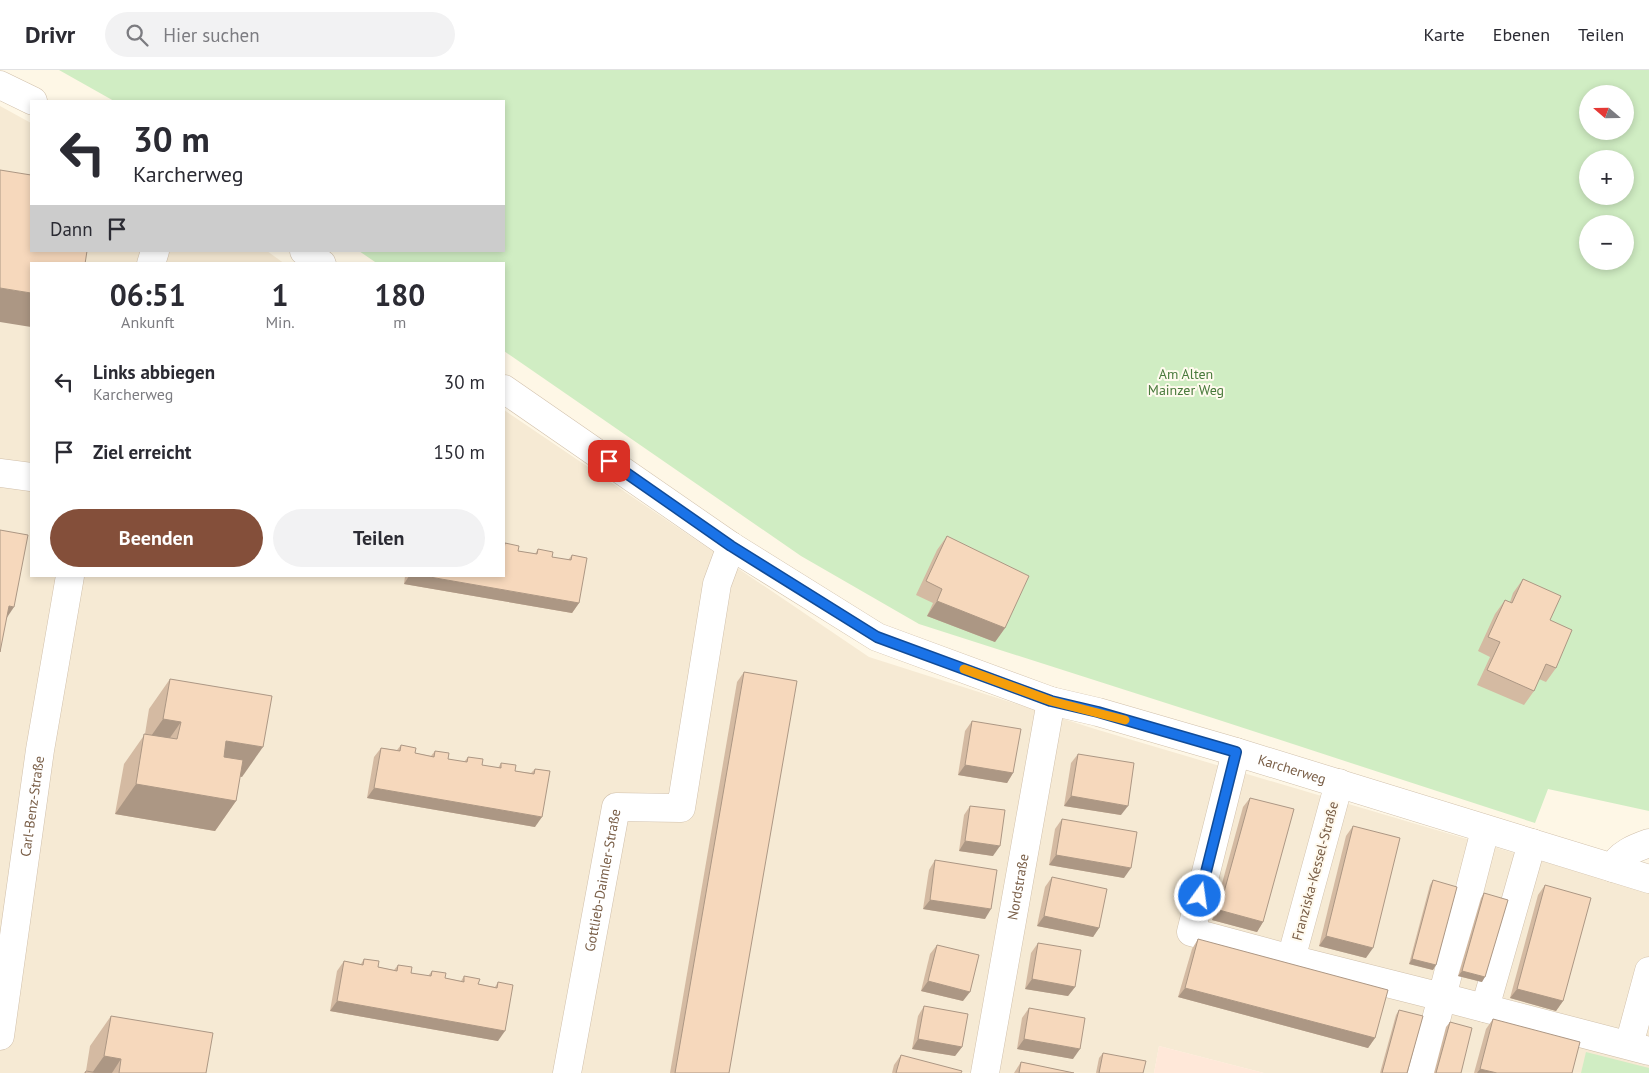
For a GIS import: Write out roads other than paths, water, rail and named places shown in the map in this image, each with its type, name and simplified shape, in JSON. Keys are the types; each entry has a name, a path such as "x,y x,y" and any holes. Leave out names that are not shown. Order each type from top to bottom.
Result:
{"street":[{"path":"0,85 31,100"},
{"path":"305,252 319,262"},
{"name":"Karcherweg","path":"505,389 731,546 877,637 1051,701 1098,712 1236,752 1649,879"},
{"path":"0,473 30,477"},
{"name":"Gottlieb-Daimler-Straße","path":"567,1073 616,807 681,808 717,584 731,546"},
{"name":"Carl-Benz-Straße","path":"0,1036 40,750 70,577"},
{"name":"Nordstraße","path":"985,1073 1051,701"},
{"name":"Franziska-Kessel-Straße","path":"1236,752 1191,932 1639,1048 1649,970"},
{"name":"Franziska-Kessel-Straße","path":"1291,959 1339,783"},
{"path":"1422,1073 1485,830"},
{"path":"1485,1008 1532,843"},
{"path":"1613,868 1616,862 1625,854 1649,844"}],"park label":[{"name":"Am Alten Mainzer Weg","path":"1186,382"}]}
